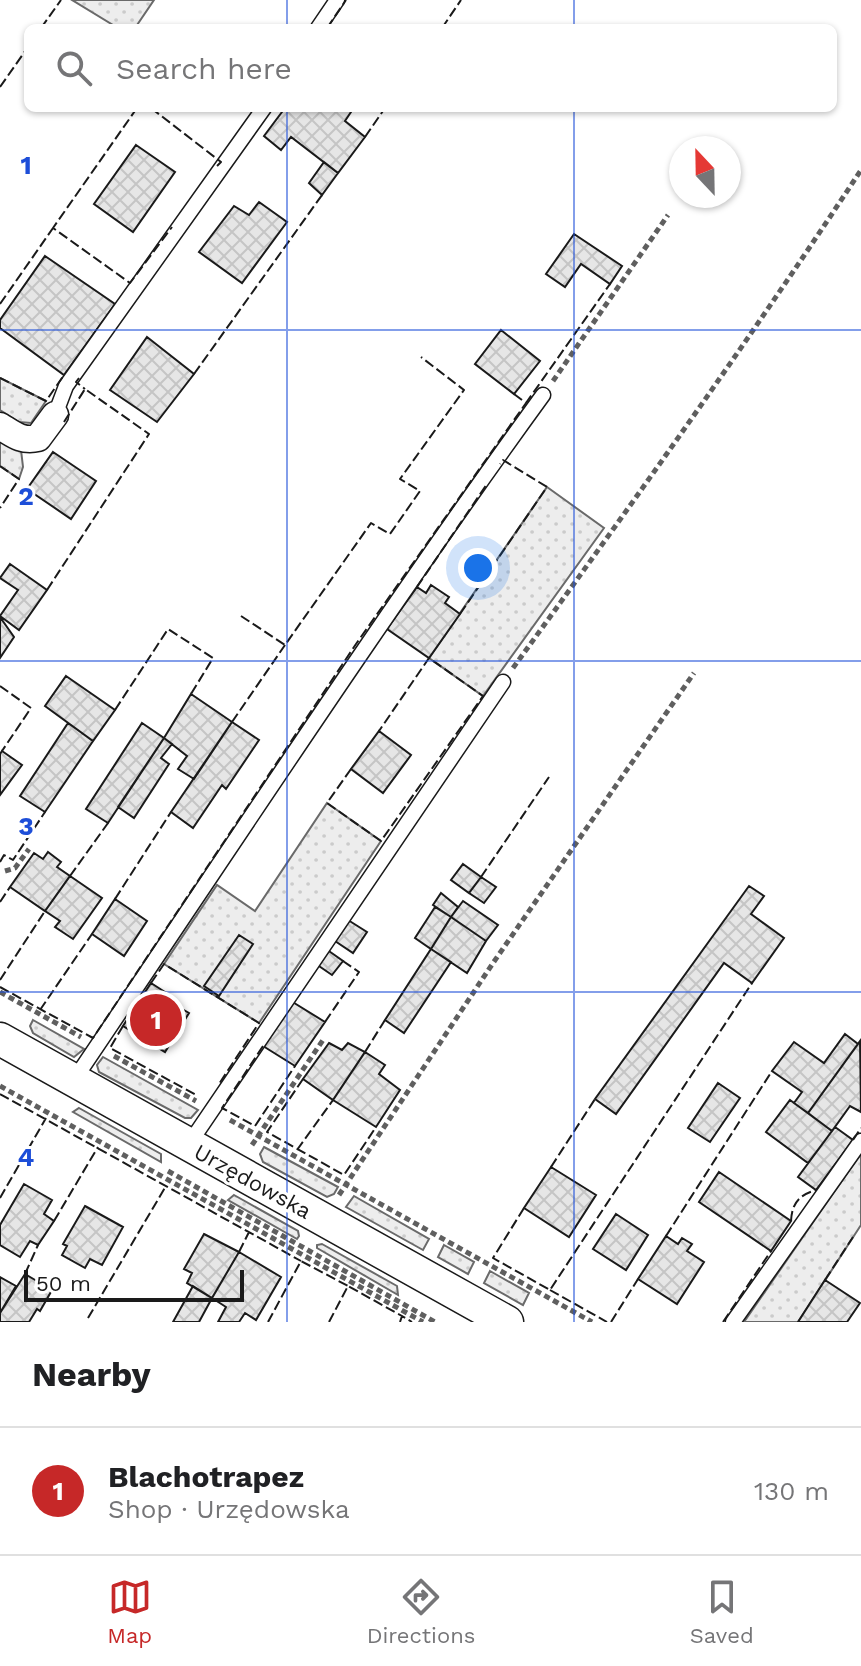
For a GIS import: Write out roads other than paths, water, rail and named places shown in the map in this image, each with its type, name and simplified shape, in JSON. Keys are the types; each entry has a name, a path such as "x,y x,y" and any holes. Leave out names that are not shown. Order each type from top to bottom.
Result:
{"street":[{"path":"0,426 18,438 31,440 38,438 55,415"},
{"name":"Urzędowska","path":"0,1039 507,1322"}],"lane":[{"path":"321,24 337,0"},
{"path":"55,415 66,386 261,112"},
{"path":"74,1080 371,638 543,395"},
{"path":"188,1145 503,682"},
{"path":"733,1322 861,1141"}],"place":[{"name":"Blachotrapez","path":"156,1020"}]}
